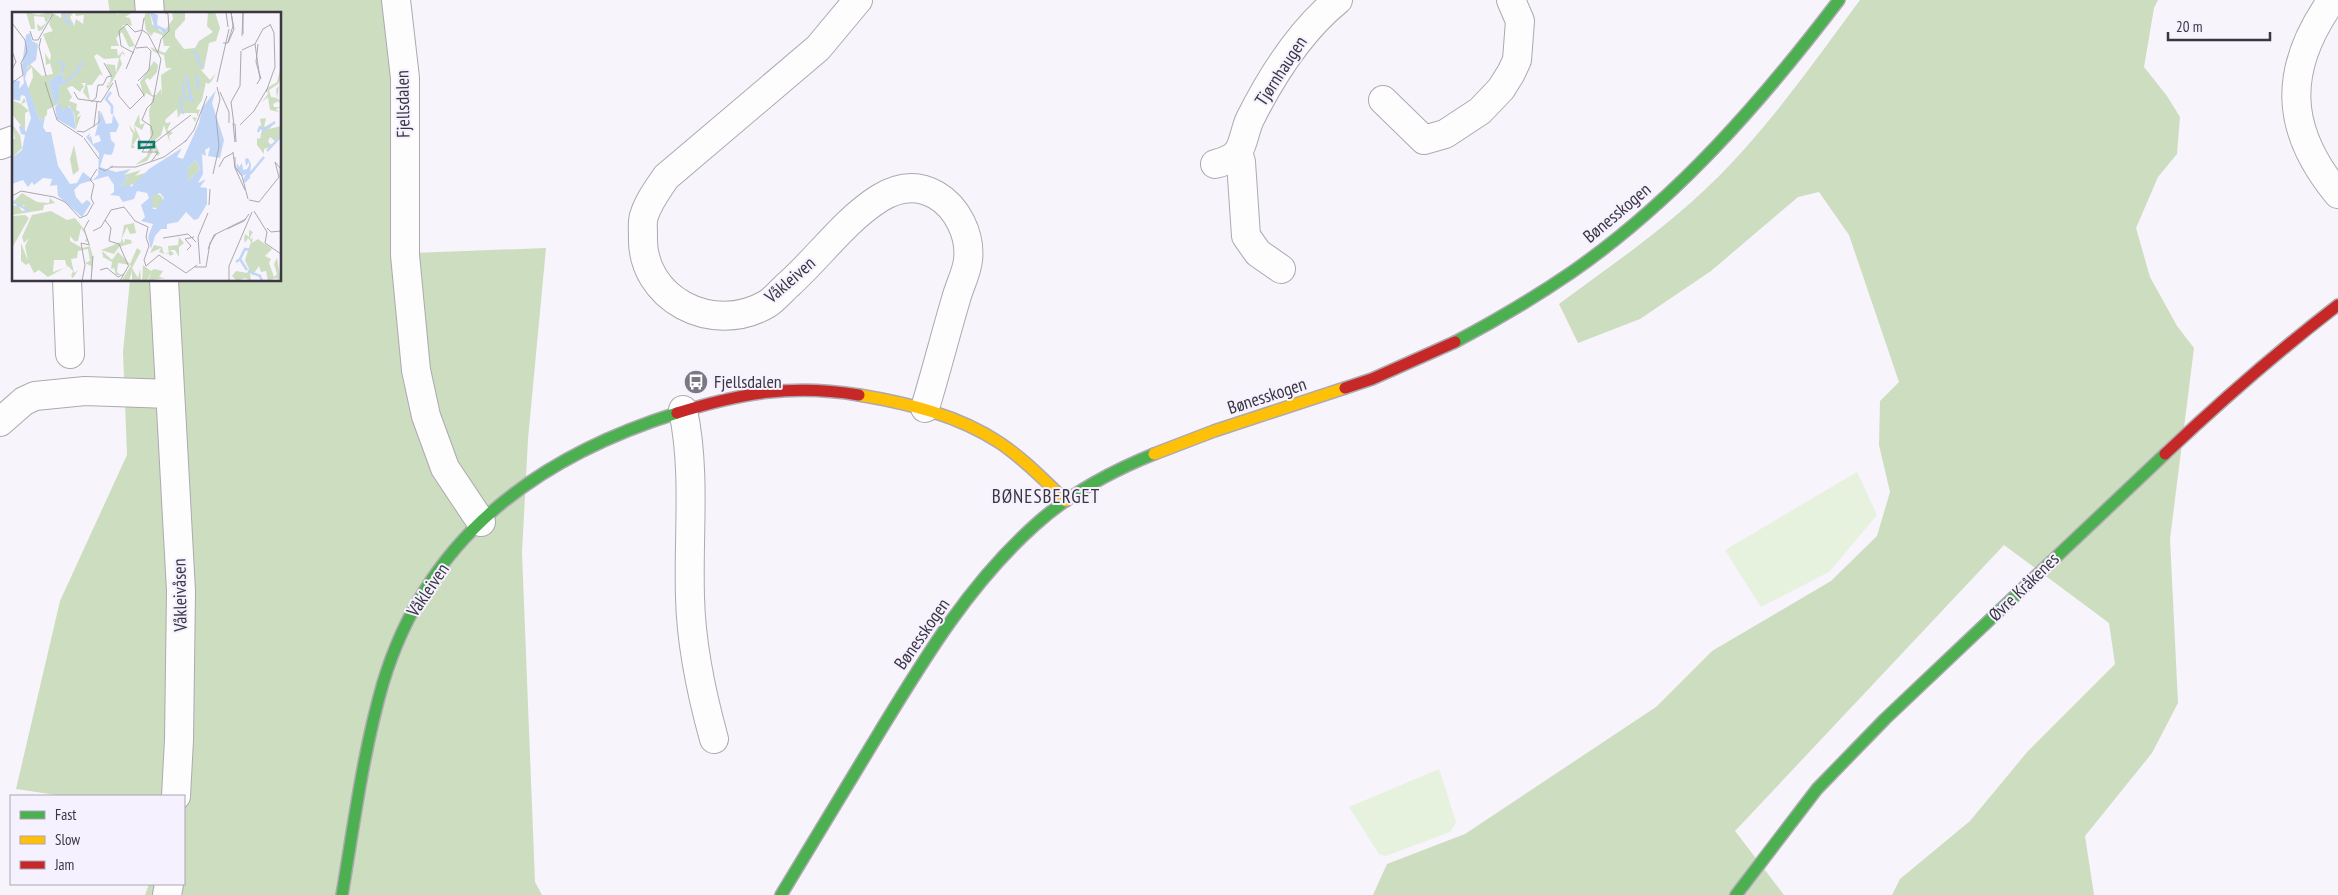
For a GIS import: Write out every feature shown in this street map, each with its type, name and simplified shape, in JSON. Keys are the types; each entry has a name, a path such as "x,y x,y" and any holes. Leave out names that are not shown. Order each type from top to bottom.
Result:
{"main road":[{"name":"Bønesskogen","path":"781,895 935,644 996,564 1026,532 1066,501 1107,477 1158,452 1375,378 1478,333 1524,306 1586,263 1635,224 1686,177 1786,69 1840,0"},
{"name":"Øvre Kråkenes","path":"1736,895 1817,789 1885,719 2222,400 2285,346 2338,305"},
{"name":"Våkleiven","path":"342,895 367,739 383,681 418,599 481,522 517,490 562,461 637,428 684,410 766,390 822,392 868,396 924,408 990,437 1030,466 1066,501"}],"street":[{"name":"Fjellsdalen","path":"396,0 405,78 405,255 416,370 426,416 445,468 481,522"},
{"name":"Våkleiven","path":"858,0 818,48 666,177 655,192 644,217 642,253 653,279 668,295 684,307 702,314 723,316 748,312 767,303 806,269 861,211 881,197 896,189 903,188 931,192 945,200 963,226 968,260 924,408"},
{"name":"Tjørnhaugen","path":"1281,269 1258,253 1246,236 1241,162 1226,158 1285,59 1306,32 1338,0"},
{"path":"1383,100 1424,140 1445,134 1480,111 1501,89 1517,60 1520,21 1511,0"},
{"path":"2332,0 2308,38 2302,54 2296,87 2298,124 2314,162 2338,194"},
{"path":"0,146 12,141"},
{"path":"67,281 70,354"},
{"name":"Våkleivåsen","path":"164,281 181,591 179,740 176,795"},
{"path":"0,422 24,400 35,396 85,391 170,394"},
{"path":"684,410 690,468 692,641 704,702 714,739"}],"green space":[{"path":"108,0 390,0 413,253 546,248 528,439 522,553 535,882 542,895 145,895 149,885 185,885 185,795 56,795 16,789 60,601 127,455 123,352 130,281 281,281 281,12 110,12"},
{"path":"1860,0 2158,0 2154,8 2144,67 2167,96 2180,117 2177,154 2158,177 2136,228 2150,277 2177,326 2194,348 2170,539 2178,703 2152,753 2085,836 2094,895 1892,895 1900,879 1970,821 2028,751 2115,664 2109,623 2004,545 1735,831 1784,895 1373,895 1387,864 1465,834 1656,707 1712,651 1831,581 1877,536 1890,492 1879,445 1880,401 1899,382 1849,235 1819,192 1798,197 1711,271 1640,319 1578,343 1559,304 1658,230 1696,198 1734,161 1772,117"},
{"path":"1857,472 1877,515 1829,572 1761,607 1725,550"},
{"path":"1439,769 1456,822 1450,832 1386,856 1379,854 1349,807"}],"traffic: fast":[{"path":"1455,342 1558,282 1647,213 1716,146 1748,111 1780,75 1839,0"},
{"path":"342,895 364,762 383,683 403,631 428,585 458,545 494,510 534,479 578,453 626,431 677,413"},
{"path":"781,895 931,650 949,623 989,572 1035,525 1062,503 1122,468 1154,454"},
{"path":"1736,895 1817,789 1885,719 2165,454"}],"traffic: slow":[{"path":"1154,454 1214,431 1345,388"},
{"path":"859,395 914,406 950,418 984,433 1017,456 1066,501"}],"traffic: jam":[{"path":"2165,454 2250,377 2338,305"},
{"path":"1345,388 1372,379 1455,342"},
{"path":"677,413 723,400 767,392 811,390 859,395"}],"place":[{"name":"Fjellsdalen","path":"696,382"}],"district":[{"name":"BØNESBERGET","path":"1046,496"}]}
